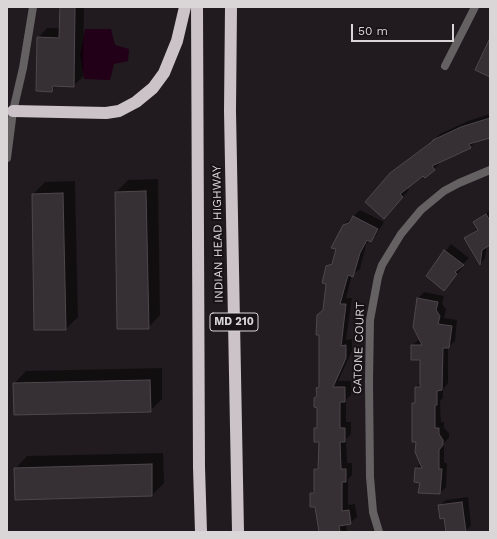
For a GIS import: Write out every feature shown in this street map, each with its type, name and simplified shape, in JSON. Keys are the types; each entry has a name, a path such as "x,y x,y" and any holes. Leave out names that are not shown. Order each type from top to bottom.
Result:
{"highway":[{"path":"13,111 106,113 119,111 136,102 153,88 164,73 177,41 185,7"},
{"name":"INDIAN HEAD HIGHWAY","path":"198,7 199,467 201,532"},
{"name":"INDIAN HEAD HIGHWAY","path":"231,7 230,111 238,532"}],"street":[{"path":"7,158 13,111 23,68 33,7"},
{"path":"445,66 475,7"},
{"name":"CATONE COURT","path":"379,532 373,512 370,477 369,382 370,320 378,277 382,265 401,234 420,210 444,191 464,180 490,170"}],"shaded area":[{"path":"85,29 111,29 115,45 129,49 128,61 114,64 110,80 84,79 80,54"}],"building":[{"path":"60,7 75,7 74,87 53,86 52,92 36,91 37,37 59,38"},
{"path":"490,38 490,77 475,70"},
{"path":"490,118 490,138 469,144 471,148 432,166 435,170 425,178 423,176 400,194 403,197 384,219 365,202 390,173 433,140 461,127"},
{"path":"146,191 149,329 117,329 115,192"},
{"path":"63,193 66,330 34,330 32,194"},
{"path":"486,214 490,221 490,245 482,250 480,265 464,238 478,230 473,222"},
{"path":"353,216 378,229 371,242 367,240 360,253 353,277 348,275 340,304 346,304 341,346 346,345 346,358 333,387 345,387 345,402 340,402 340,428 345,428 345,442 340,442 341,469 346,469 346,482 342,482 342,511 349,510 351,524 339,526 340,532 319,532 315,507 310,507 310,493 314,493 314,469 318,469 319,442 314,442 314,428 317,428 317,408 314,407 314,398 317,396 316,388 319,387 319,335 316,335 317,315 323,310 326,284 322,283 326,266 332,264 336,249 331,248 343,225 349,223"},
{"path":"444,250 464,265 455,272 457,274 444,291 426,276"},
{"path":"417,298 438,302 436,310 440,316 438,324 452,326 449,348 443,348 442,390 437,391 437,405 435,405 435,428 439,428 439,434 443,440 443,445 439,450 439,469 442,469 440,494 418,493 420,483 414,482 415,468 422,468 415,452 416,442 412,442 412,403 415,403 415,387 420,387 420,360 411,360 411,345 422,345 413,327"},
{"path":"150,380 151,412 14,415 13,383"},
{"path":"152,464 152,496 15,500 14,468"},
{"path":"462,502 466,532 446,532 444,518 440,519 438,505"}]}
